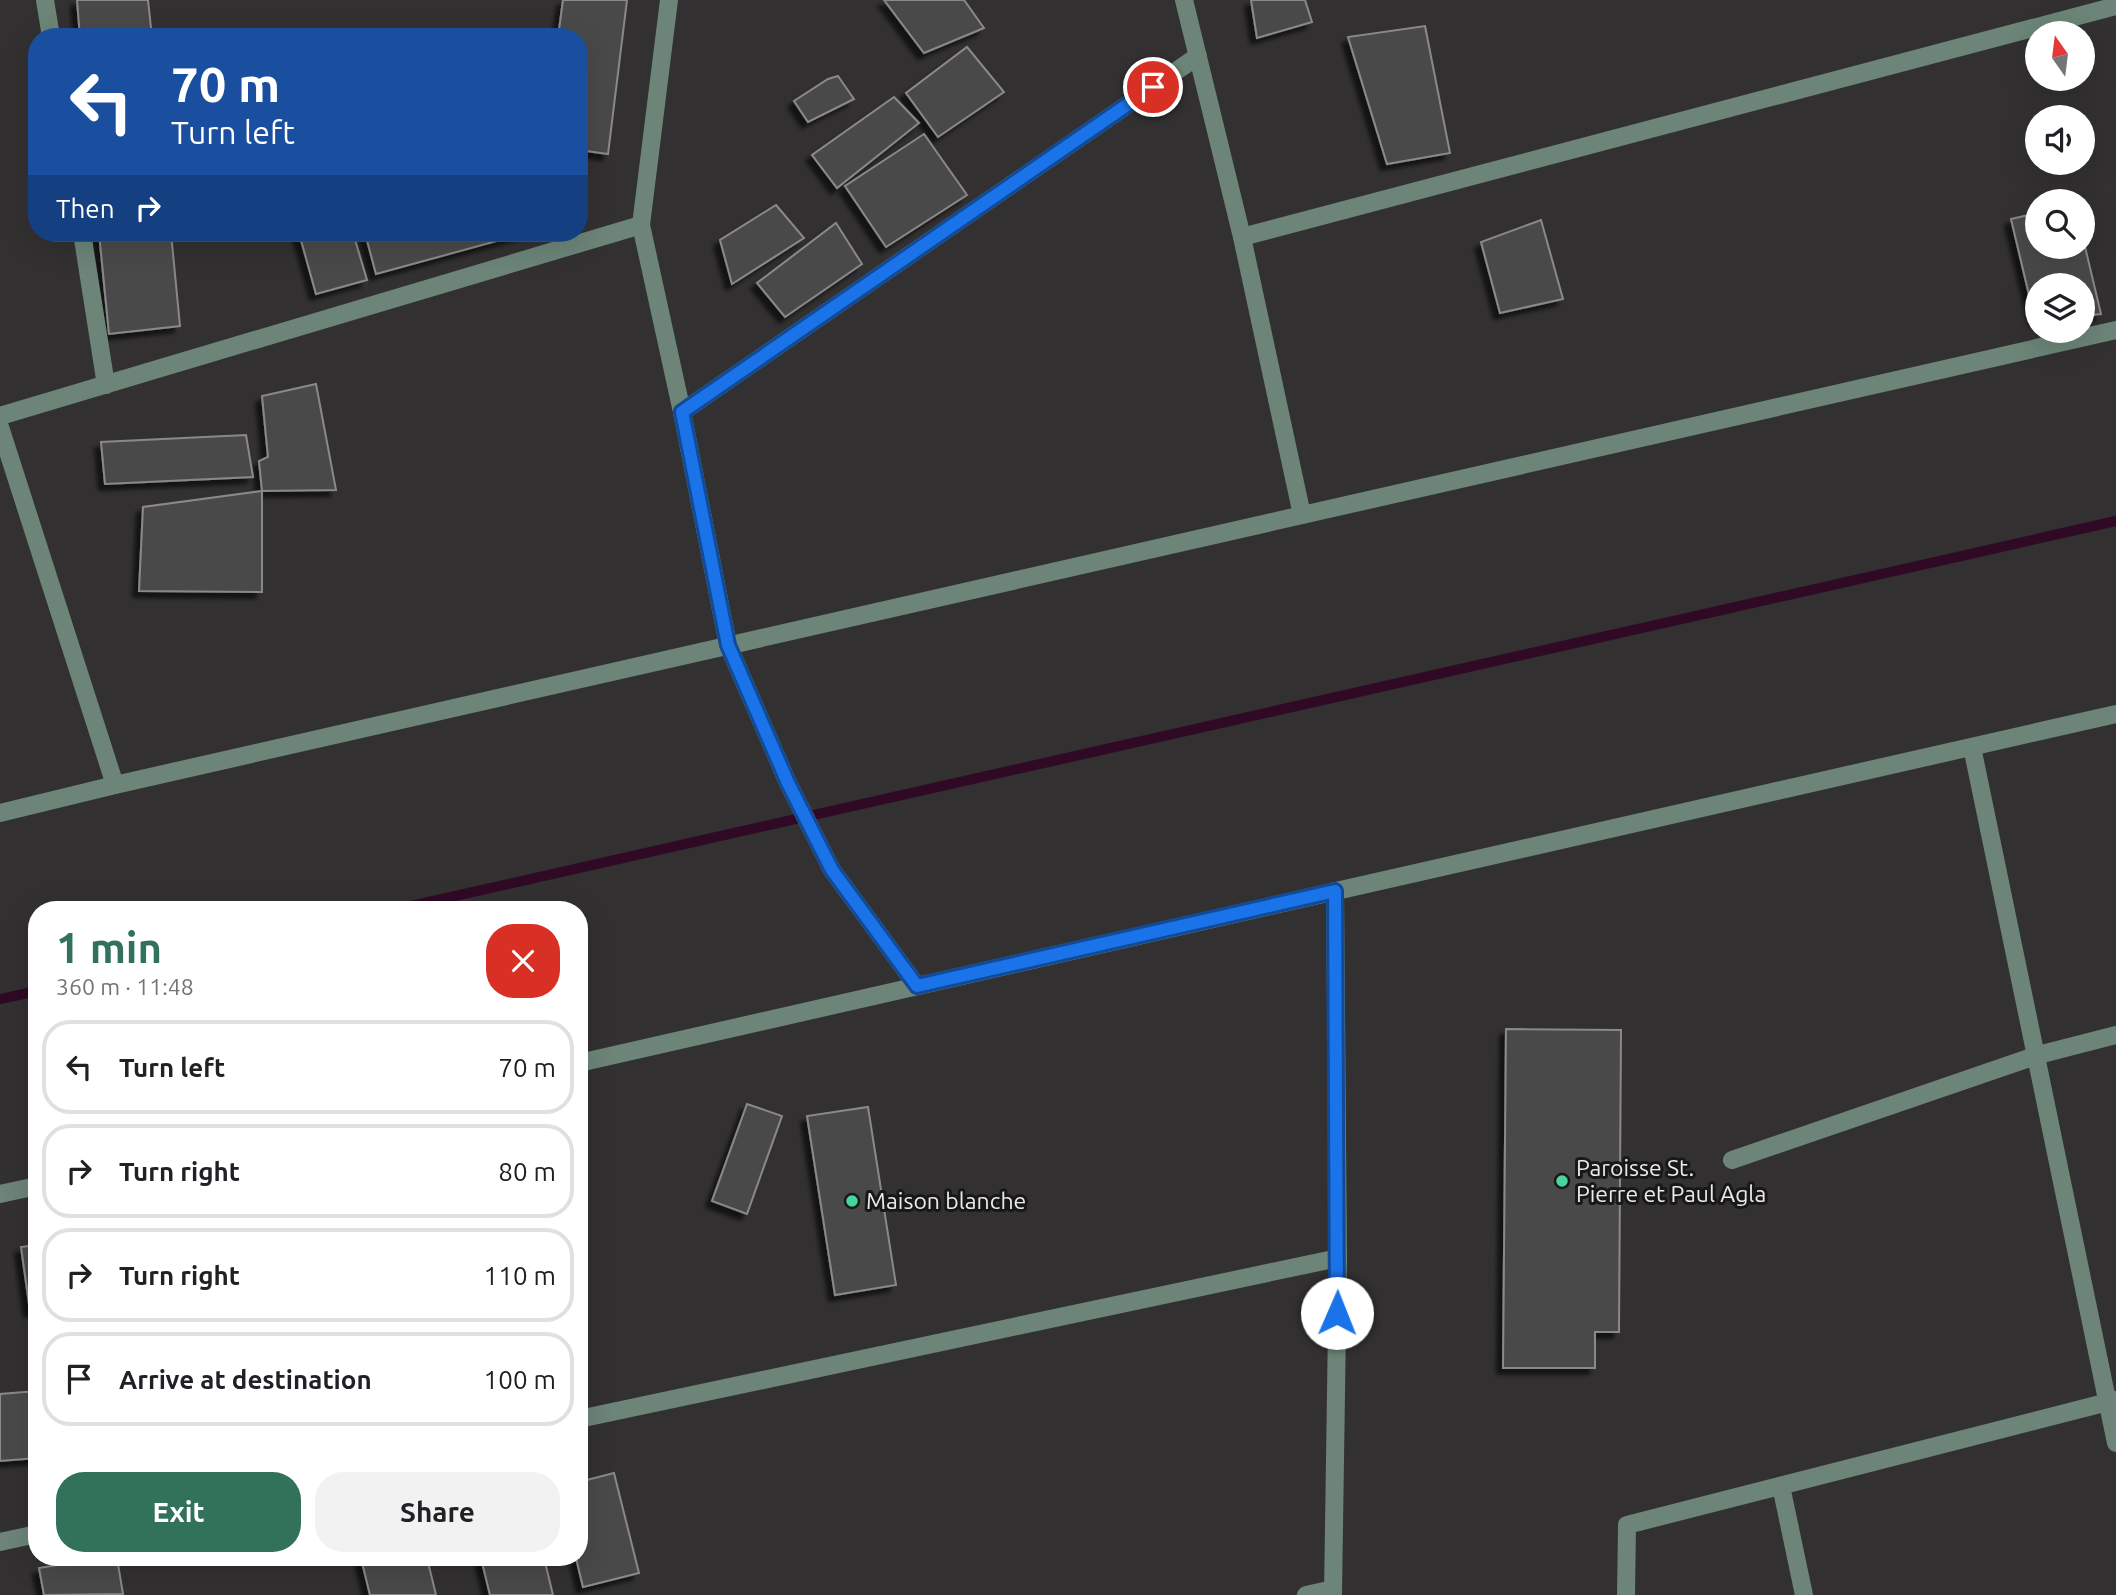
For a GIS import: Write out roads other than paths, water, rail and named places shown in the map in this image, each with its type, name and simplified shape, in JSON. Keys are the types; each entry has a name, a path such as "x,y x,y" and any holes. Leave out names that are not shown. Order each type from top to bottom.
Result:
{"street":[{"path":"45,0 50,28"},
{"path":"669,0 642,225 728,645 788,783 832,870 917,986"},
{"path":"1184,0 1242,237 1301,515"},
{"path":"1242,237 2116,6"},
{"path":"682,412 1198,56"},
{"path":"588,241 642,225"},
{"path":"83,242 106,385"},
{"path":"0,416 585,242"},
{"path":"0,813 2116,330"},
{"path":"0,427 115,785"},
{"path":"588,1061 2116,713"},
{"path":"1972,747 2111,1402 2116,1443"},
{"path":"1306,1595 1333,1592 1338,1258 1335,891"},
{"path":"1732,1160 2038,1055 2116,1035"},
{"path":"0,1194 28,1188"},
{"path":"588,1417 1338,1258"},
{"path":"1626,1595 1627,1525 2111,1402"},
{"path":"1780,1486 1804,1595"},
{"path":"0,1542 28,1536"}],"waterway":[{"path":"433,901 2116,521"},
{"path":"0,999 28,993"}],"place":[{"name":"Paroisse St. Pierre et Paul Agla","path":"1562,1181"},
{"name":"Maison blanche","path":"852,1201"}]}
